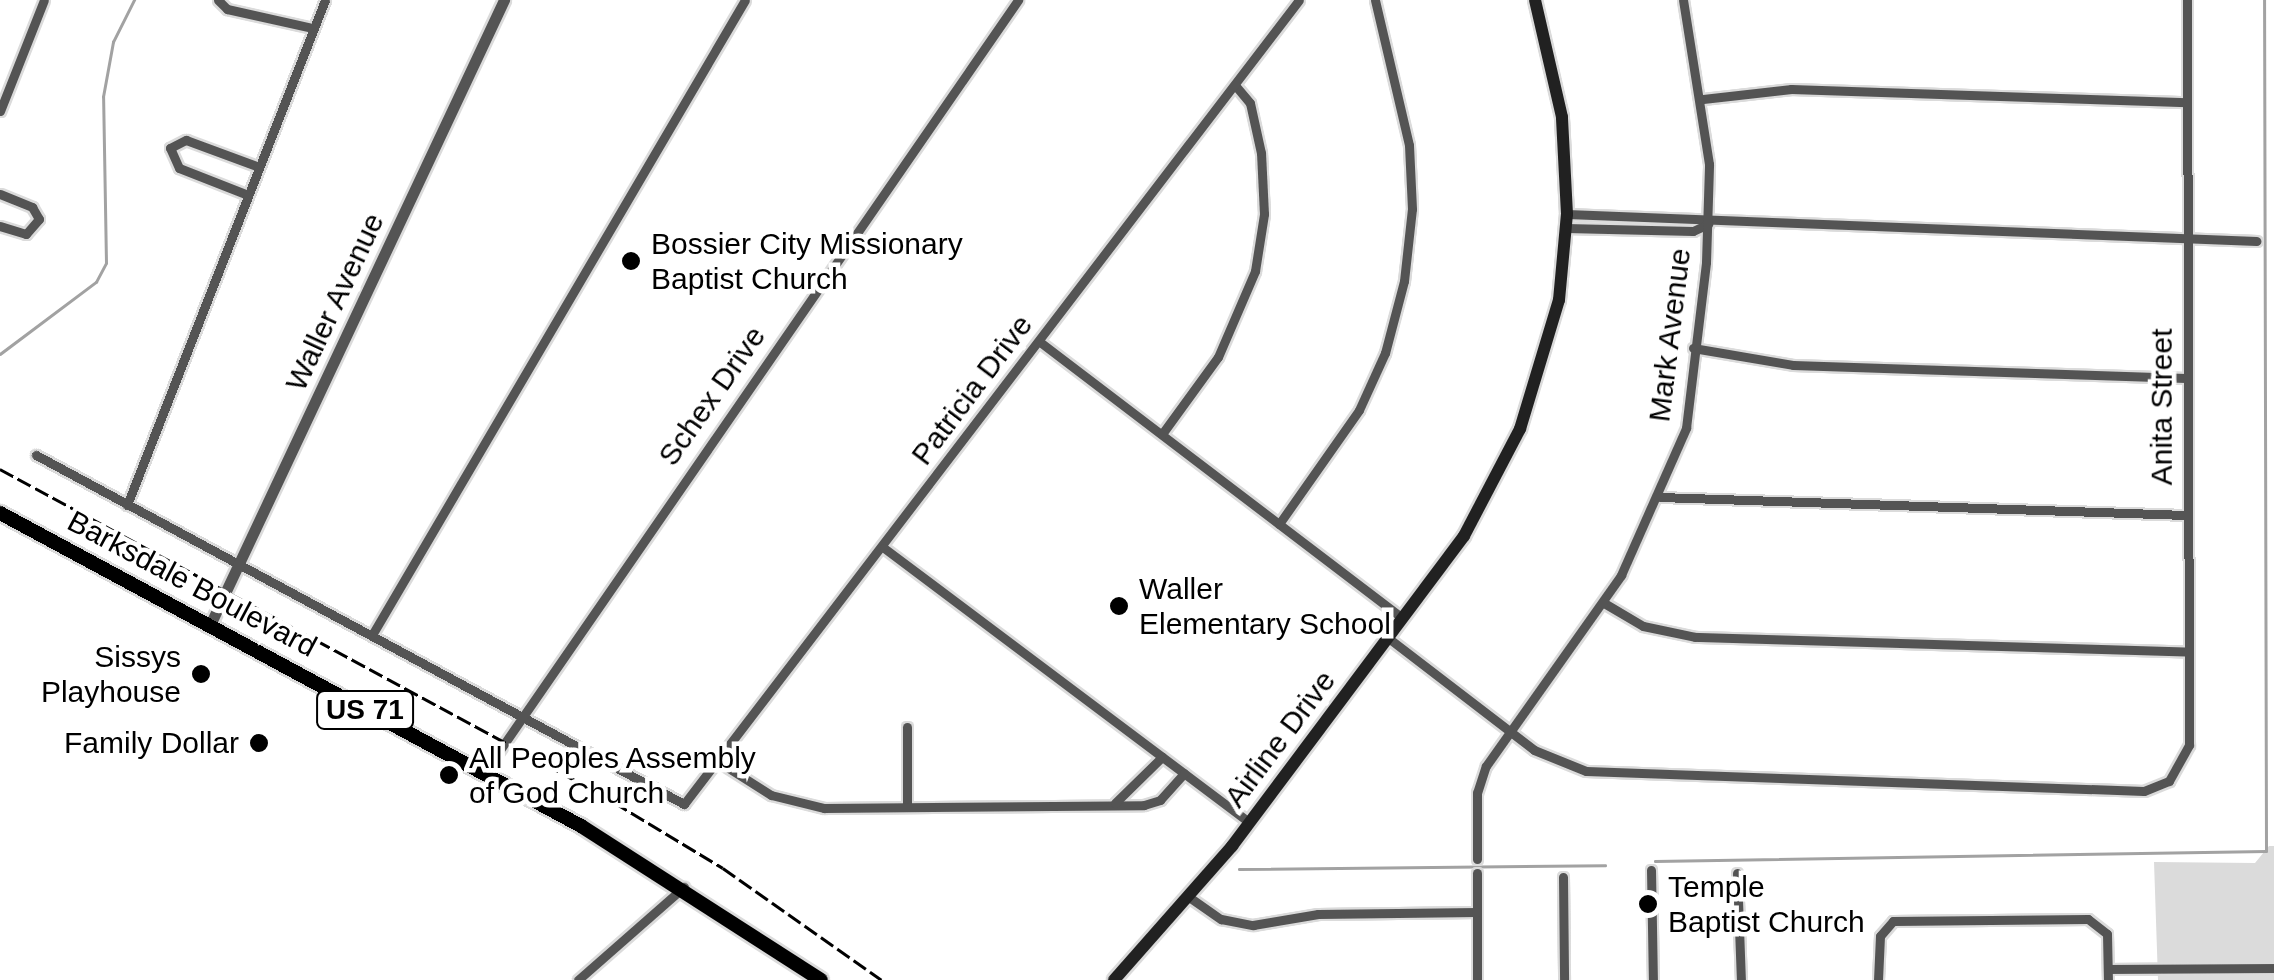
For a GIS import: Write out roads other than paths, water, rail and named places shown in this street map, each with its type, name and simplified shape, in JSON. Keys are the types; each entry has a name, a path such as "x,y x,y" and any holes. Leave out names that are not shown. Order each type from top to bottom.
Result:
{"main road":[{"name":"Airline Drive","path":"1114,980 1250,822 1464,536 1520,429 1556,316 1567,221 1562,117 1536,0"},
{"name":"Barksdale Boulevard","path":"0,512 484,773 684,887 821,980"}],"street":[{"path":"0,111 44,0"},
{"path":"218,0 227,9 313,28"},
{"path":"127,504 323,0"},
{"name":"Waller Avenue","path":"210,625 504,0"},
{"path":"372,635 745,0"},
{"name":"Schex Drive","path":"484,773 1018,0"},
{"name":"Patricia Drive","path":"520,716 681,804 719,762 884,548 1299,0"},
{"path":"1279,524 1364,400 1404,281 1412,209 1410,145 1374,0"},
{"name":"Mark Avenue","path":"1477,860 1478,784 1510,732 1604,603 1660,497 1686,428 1708,224 1703,100 1683,0"},
{"name":"Anita Street","path":"1510,732 1553,760 1607,774 2144,791 2176,775 2187,754 2189,652 2187,0"},
{"path":"1162,434 1218,357 1255,271 1263,225 1261,153 1250,102 1235,85"},
{"path":"1703,100 1810,89 2187,102"},
{"path":"248,195 180,168 170,148 186,140 259,166"},
{"path":"0,194 32,207 39,218 26,234 0,226"},
{"path":"1567,221 1693,218 1708,224 2256,242"},
{"path":"1040,342 1401,618"},
{"path":"1693,348 1781,364 2186,378"},
{"path":"36,454 520,716"},
{"path":"1660,497 2187,515"},
{"path":"884,548 1250,822"},
{"path":"1604,603 1677,636 2189,652"},
{"path":"1386,638 1510,732"},
{"path":"907,727 907,808"},
{"path":"1114,802 1162,757"},
{"path":"719,762 760,790 802,805 907,808 1152,804 1184,774"},
{"path":"1651,870 1653,980"},
{"path":"1477,872 1478,980"},
{"path":"1737,873 1741,980"},
{"path":"1563,877 1564,980"},
{"path":"578,980 684,887"},
{"path":"1189,897 1221,919 1253,924 1318,914 1477,912"},
{"path":"1878,980 1884,927 1902,920 2088,919 2102,926 2108,975 2274,968"}],"waterway":[{"path":"0,354 96,282 106,263 103,97 113,42 134,0"},
{"path":"1655,861 2266,851 2264,0"},
{"path":"1239,869 1605,865"}],"railway":[{"path":"0,469 597,792 723,868 882,980"}],"place":[{"name":"Bossier City Missionary Baptist Church","path":"631,261"},
{"name":"Waller Elementary School","path":"1119,606"},
{"name":"Sissys Playhouse","path":"201,674"},
{"name":"Family Dollar","path":"259,743"},
{"name":"All Peoples Assembly of God Church","path":"449,775"},
{"name":"Temple Baptist Church","path":"1648,904"}]}
